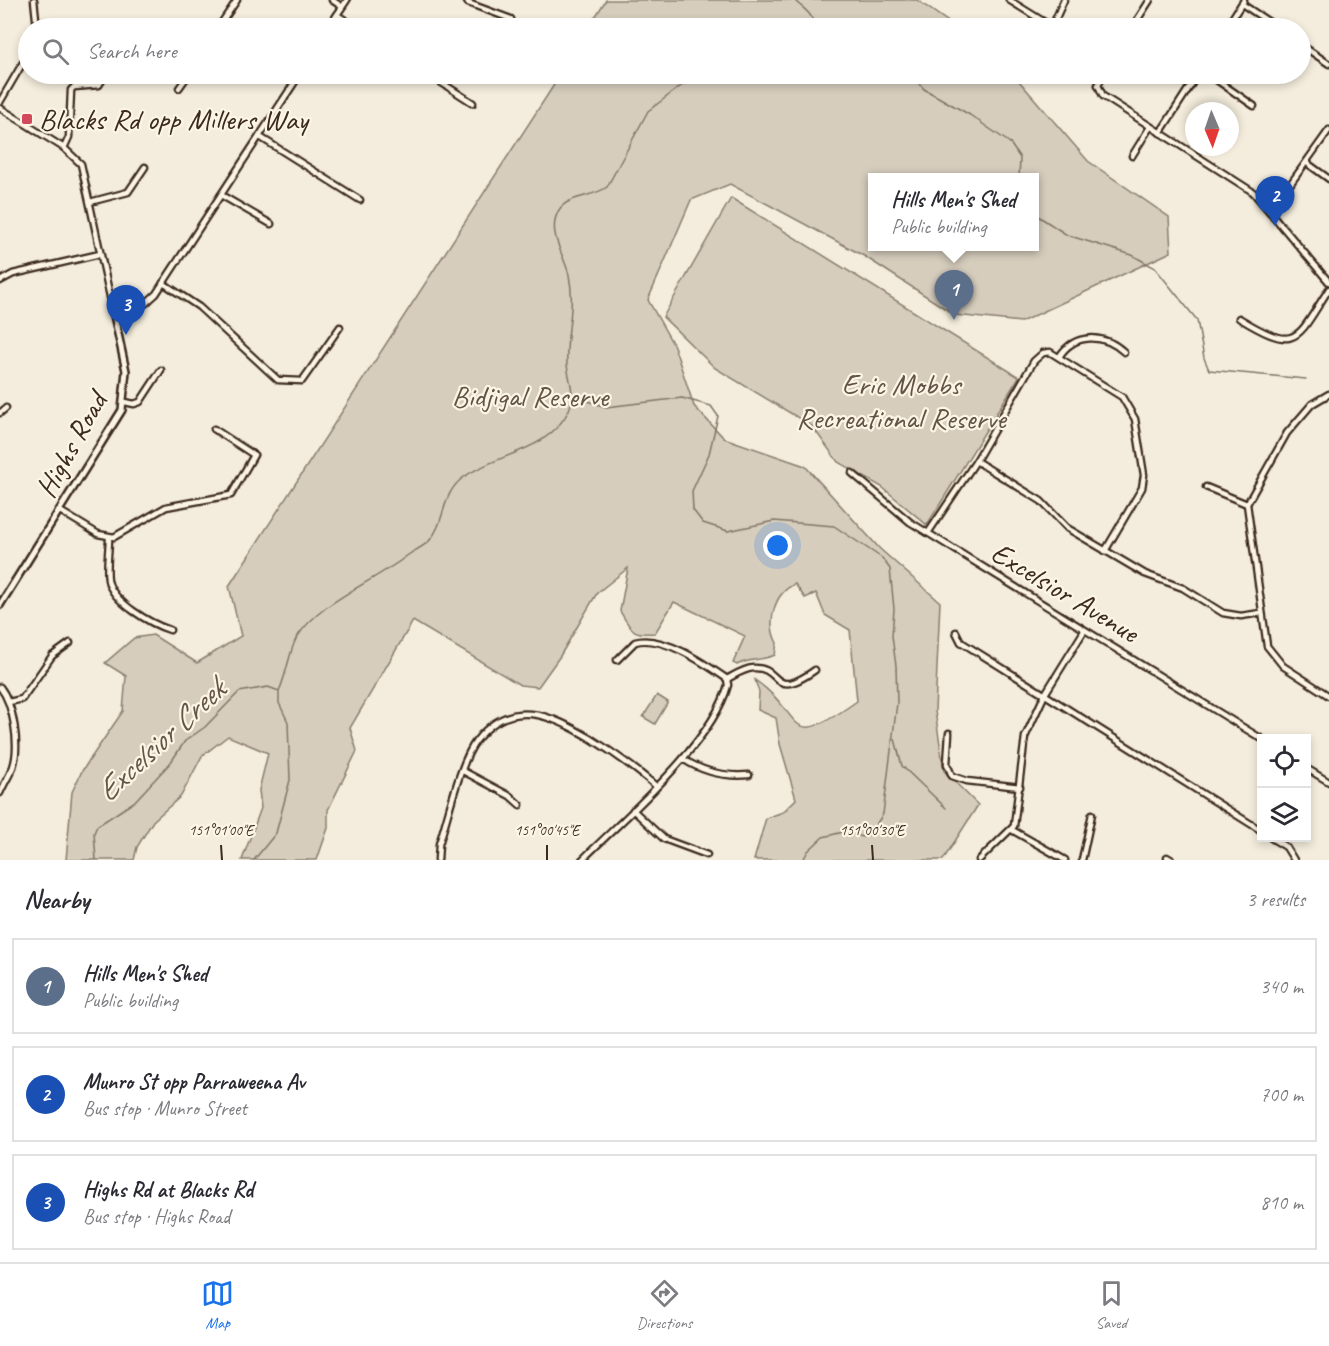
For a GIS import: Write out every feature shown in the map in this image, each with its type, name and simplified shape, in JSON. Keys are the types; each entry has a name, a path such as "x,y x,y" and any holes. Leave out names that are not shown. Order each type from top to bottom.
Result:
{"street":[{"path":"34,0 36,18"},
{"path":"225,18 237,0"},
{"path":"332,0 341,6"},
{"path":"335,18 347,0"},
{"path":"466,0 468,3 508,18"},
{"path":"1009,0 1037,18"},
{"path":"1057,18 1064,0"},
{"path":"1138,18 1150,0"},
{"path":"1233,18 1243,2 1265,18"},
{"path":"337,15 342,18"},
{"path":"1311,51 1328,61"},
{"path":"0,102 18,71"},
{"path":"64,148 69,137 71,90 74,87 100,84"},
{"path":"179,88 182,84"},
{"path":"0,108 64,148 81,164 114,315 145,304 163,283 294,84"},
{"path":"444,84 473,103"},
{"path":"1099,84 1103,96 1246,187 1270,211 1329,282"},
{"path":"1160,132 1191,84"},
{"path":"1222,84 1254,106"},
{"path":"1132,156 1150,126"},
{"path":"1270,211 1329,130"},
{"path":"260,137 360,200"},
{"path":"1306,163 1329,179"},
{"path":"90,202 128,192 145,166"},
{"path":"221,195 271,224"},
{"path":"0,281 13,274 100,254"},
{"path":"163,283 199,307 278,380 302,381 340,327"},
{"path":"1239,318 1275,338 1291,338 1301,332 1329,289"},
{"name":"Highs Road","path":"0,605 116,422 125,402 126,371 114,315"},
{"path":"1059,357 1071,345 1091,338 1110,341 1124,352"},
{"path":"928,533 976,461 1038,356 1050,352 1122,397 1135,419 1143,475 1142,488 1105,551"},
{"path":"125,402 134,404 140,402 161,370"},
{"path":"1329,394 1312,404 1287,433 1247,504 1267,646 1283,666 1329,696"},
{"path":"0,413 6,408"},
{"path":"60,511 93,532 109,537 123,534 166,507 231,495 254,455 214,429"},
{"path":"976,461 1041,501 1067,528 1144,574 1183,588 1222,613 1241,616 1261,613"},
{"name":"Excelsior Avenue","path":"852,473 910,522 1257,736"},
{"path":"1206,487 1247,504"},
{"path":"109,537 108,578 111,587 144,620 170,630"},
{"path":"980,860 1012,830 1016,821 1025,738 1045,694 1084,631"},
{"path":"956,632 961,642 1257,828"},
{"path":"617,660 634,642 661,641 727,679"},
{"path":"9,702 21,699 52,656 70,643"},
{"path":"727,679 755,668 764,670 777,681 793,683 815,670"},
{"path":"582,860 683,759 727,690 727,679"},
{"path":"0,687 9,702 15,754 13,765 0,793"},
{"path":"438,860 439,844 474,745 491,726 511,716 543,714 559,719 628,761 656,786"},
{"path":"949,733 947,764 952,776 968,781 1020,787"},
{"path":"683,759 697,768 718,774 749,775"},
{"path":"463,771 510,796 520,805"},
{"path":"1311,771 1329,782"},
{"path":"633,810 664,839 707,855"},
{"path":"1082,860 1092,814"},
{"path":"1012,830 1065,860"},
{"path":"1278,842 1286,847 1294,860"}],"green space":[{"path":"606,0 917,0 943,18 594,18"},
{"name":"Bidjigal Reserve","path":"555,84 1022,84 1088,161 1169,217 1171,252 1021,322 955,315 864,256 730,184 691,200 648,300 674,346 694,406 724,438 805,466 880,549 940,602 935,711 944,771 978,805 943,860 754,860 766,818 783,812 796,799 780,744 776,718 758,710 759,692 755,680 771,693 798,724 806,727 817,725 834,717 857,701 850,630 825,615 816,593 805,598 795,584 782,594 774,609 772,627 777,643 775,655 737,665 733,663 745,636 674,602 655,633 641,633 633,630 620,611 628,568 597,593 560,656 538,687 520,685 413,621 350,728 357,751 328,810 328,828 317,860 242,860 261,808 259,790 268,753 228,736 202,756 181,796 153,821 137,847 134,860 66,860 72,792 82,771 123,711 126,676 105,663 134,638 153,635 197,663 241,636 229,586"},
{"name":"Eric Mobbs Recreational Reserve","path":"731,198 1019,377 927,525 882,487 838,462 812,426 715,368 663,317"},
{"path":"657,695 668,702 655,724 643,717"}],"waterway":[{"name":"Excelsior Creek","path":"794,0 811,18"},
{"name":"Excelsior Creek","path":"96,860 94,833 97,826 134,802 171,762 185,741 205,727 239,692 268,687 279,691 296,639 318,614 428,542 439,524 451,491 464,477 492,462 536,444 560,424 569,410 572,399 567,365 571,288 567,267 557,243 555,218 563,205 568,202 607,187 648,111 684,84"},
{"path":"920,84 924,89 970,115 1010,143 1020,158 1019,173"},
{"path":"1039,217 1067,235 1132,255 1155,268 1197,320 1204,358 1209,370 1306,379"},
{"path":"573,396 606,407 682,398 711,406 718,416 709,454 692,491 693,510 703,523 728,531 774,521 834,526 882,558 890,569 894,609 892,636 897,703 883,814 870,834 863,837 843,832 823,837 808,851 803,860"},
{"path":"254,860 276,833 290,780 288,722 279,703 279,691"},
{"path":"895,739 902,766 946,808"}],"place":[{"name":"Blacks Rd opp Millers Way","path":"27,119"},
{"name":"Munro St opp Parraweena Av","path":"1275,226"},
{"name":"Hills Men's Shed","path":"954,320"},
{"name":"Highs Rd at Blacks Rd","path":"126,335"}]}
